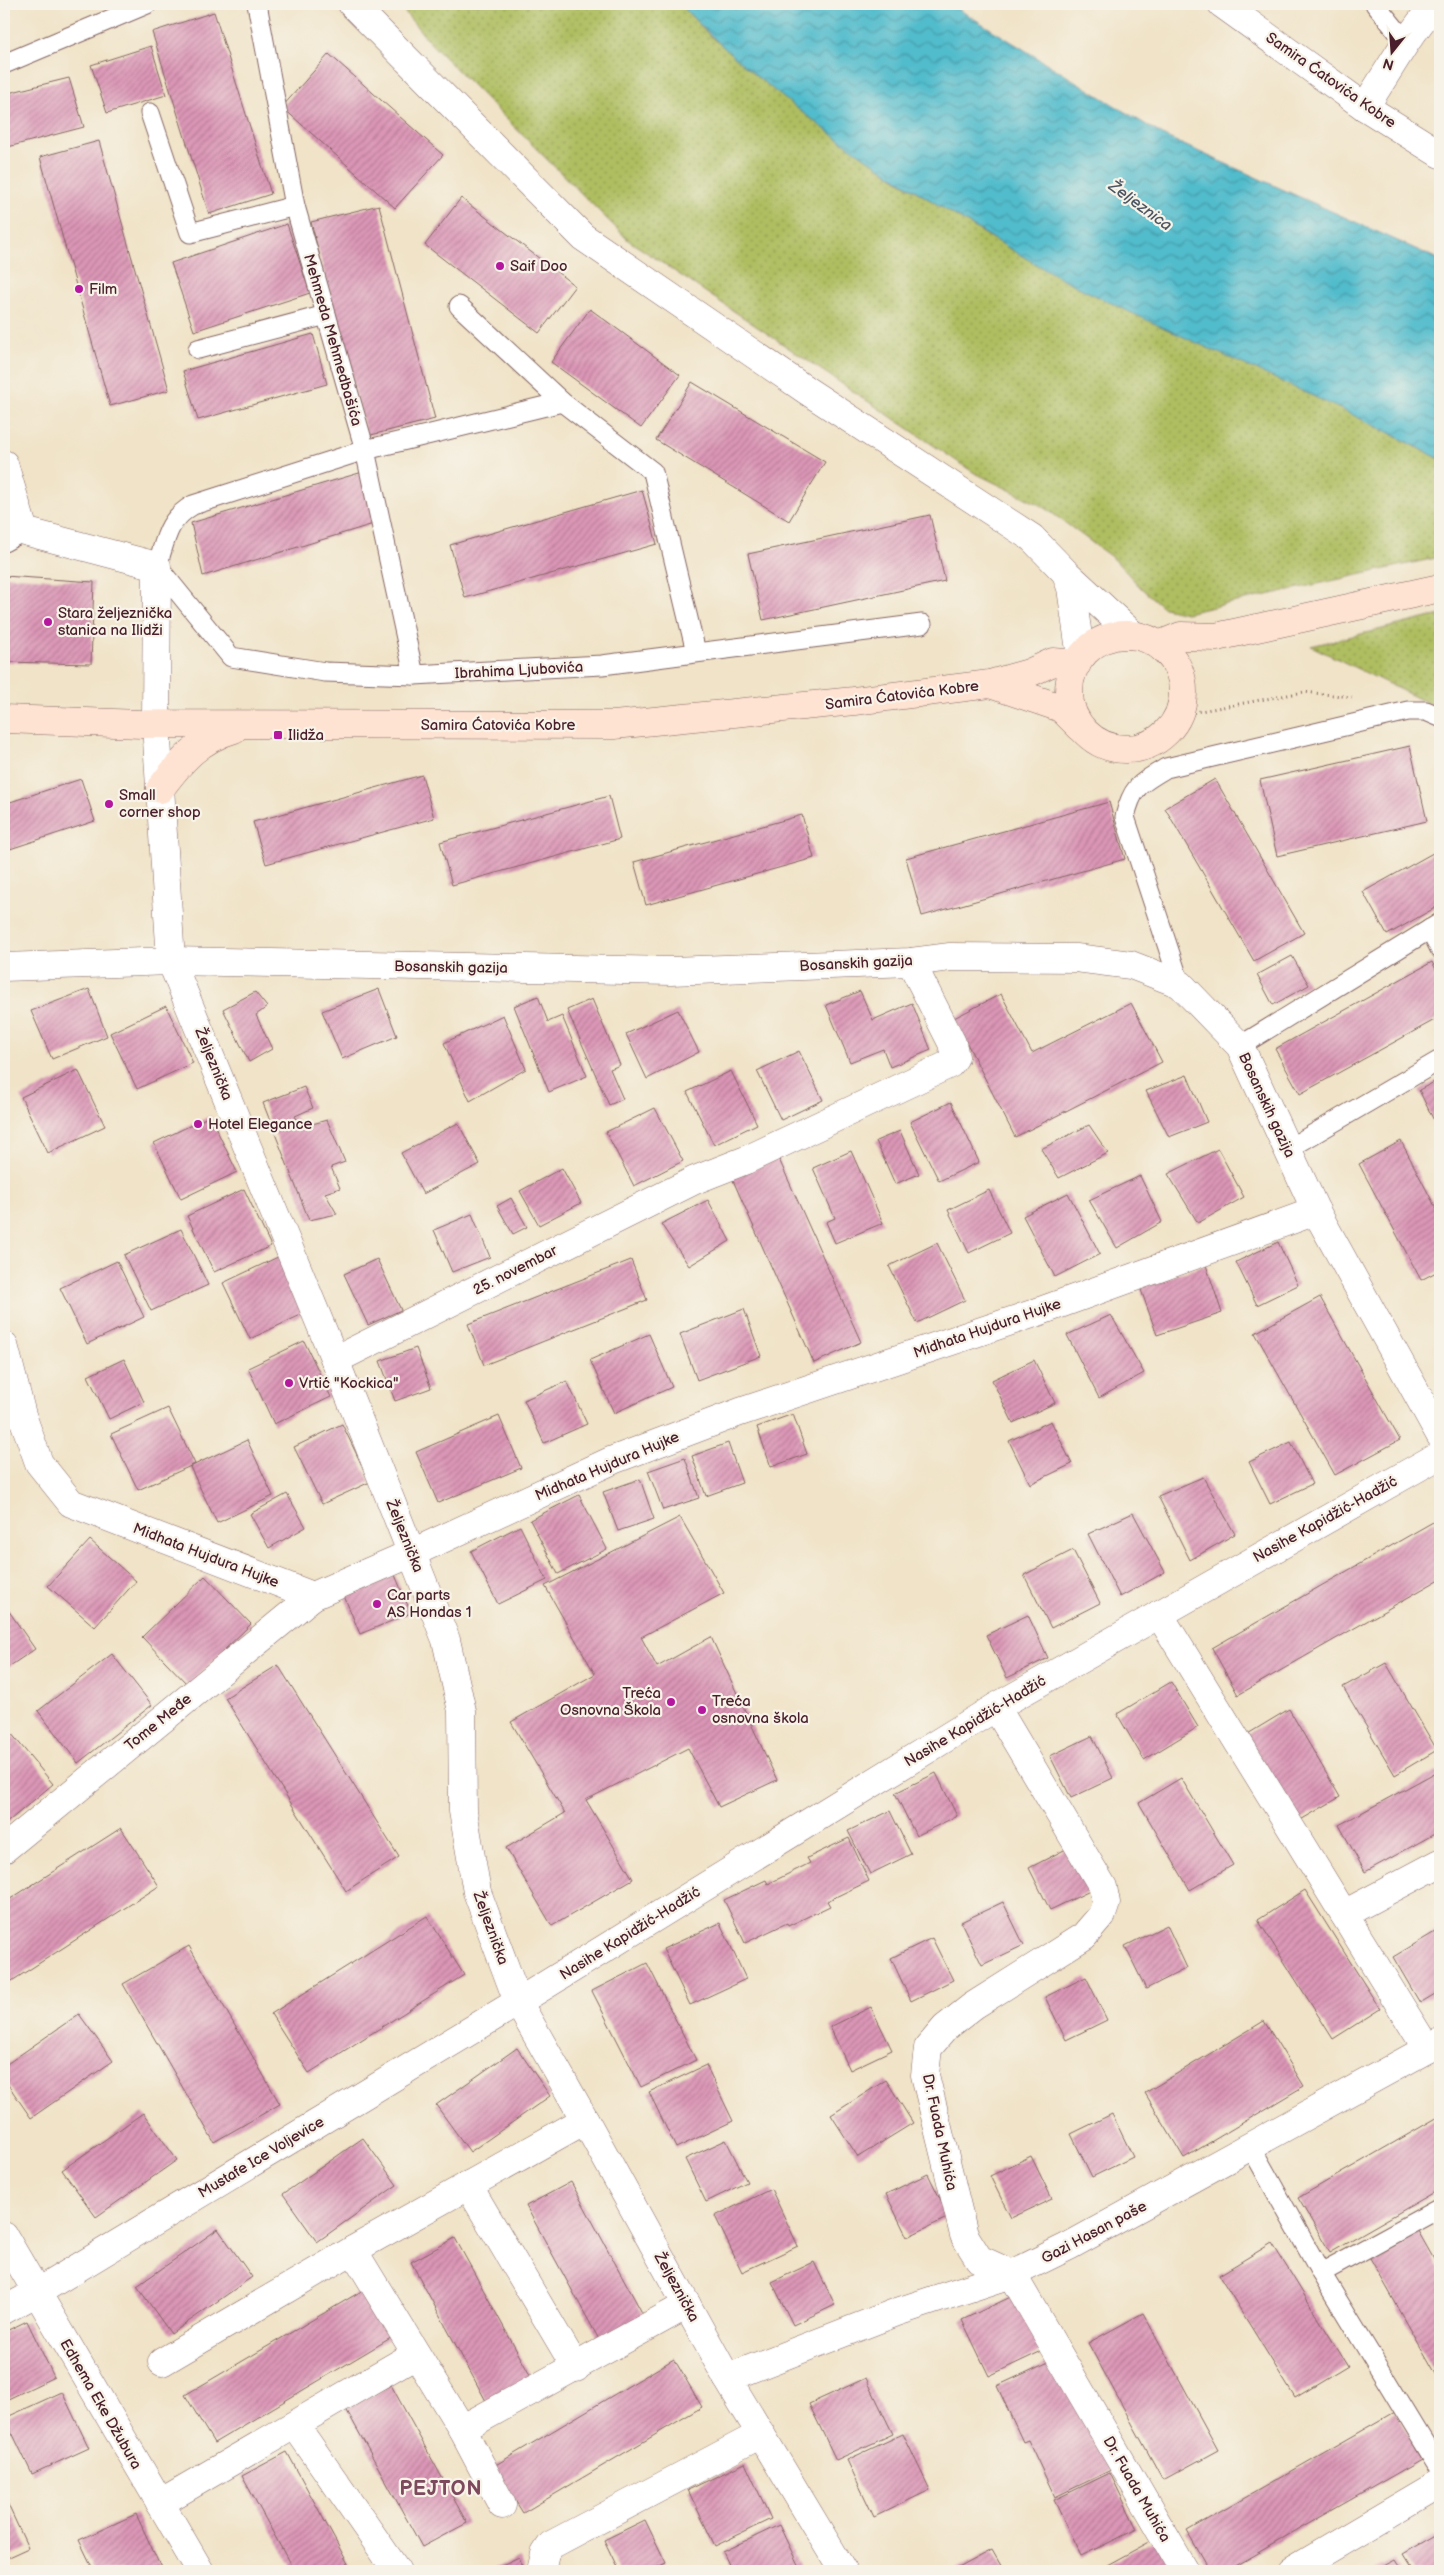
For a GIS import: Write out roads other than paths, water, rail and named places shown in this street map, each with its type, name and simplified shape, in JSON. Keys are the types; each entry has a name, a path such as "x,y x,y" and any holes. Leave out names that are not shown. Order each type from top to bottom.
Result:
{"main road":[{"path":"1159,645 1181,636 1222,635 1440,588"},
{"path":"1083,730 1071,704 1071,677 1079,660 1099,642 1110,637 1133,635 1159,645 1172,657 1180,672 1184,690 1180,711"},
{"path":"990,684 1061,708 1098,742 1116,748 1135,749 1154,743 1169,731 1180,711 1190,667 1222,635"},
{"name":"Samira Ćatovića Kobre","path":"4,719 252,725 614,725 854,701 990,684 1029,673 1053,662 1079,660"},
{"path":"160,789 195,747 217,734 252,725"}],"street":[{"path":"352,4 583,237 810,392 1032,538 1066,574 1133,635"},
{"name":"Samira Ćatovića Kobre","path":"1222,4 1365,107 1440,154"},
{"path":"1365,107 1406,42 1434,4"},
{"path":"4,464 14,536 157,566"},
{"name":"Željeznička","path":"157,566 156,724 172,961 335,1360 446,1640 462,1711 463,1811 477,1892 518,2002 727,2378 843,2571"},
{"path":"1066,574 1071,588 1079,660"},
{"name":"Bosanskih gazija","path":"4,967 172,961 671,971 911,962 950,957 1076,958 1131,965 1180,984 1240,1046 1316,1211 1440,1435"},
{"name":"25. novembar","path":"335,1360 695,1180 746,1160 950,1064 955,1057 952,1043 911,962"},
{"name":"Midhata Hujdura Hujke","path":"4,1345 22,1415 39,1464 71,1503 313,1596 622,1457 740,1412 1035,1312 1316,1211"},
{"name":"Nasihe Kapidžić-Hadžić","path":"518,2002 996,1707 1440,1455"},
{"name":"Tome Međe","path":"4,1849 313,1596"},
{"path":"1159,1614 1344,1914 1434,2046"},
{"name":"Dr. Fuada Muhića","path":"996,1707 1103,1887 1106,1903 1102,1915 1084,1936 973,2006 945,2028 928,2048 925,2075 964,2235 979,2260 1012,2274 1185,2571"},
{"path":"1344,1914 1440,1863"},
{"name":"Mustafe Ice Voljevice","path":"4,2310 36,2293 518,2002"},
{"name":"Gazi Hasan paše","path":"727,2378 897,2312 1012,2274 1069,2246 1434,2046"},
{"path":"162,2362 353,2250 585,2120"},
{"path":"468,2185 576,2368"},
{"name":"Edhema Eke Džubura","path":"4,2236 200,2571"},
{"path":"353,2250 462,2429 502,2505"},
{"path":"462,2429 576,2368 687,2305"},
{"path":"160,2503 416,2354"},
{"path":"295,2425 397,2571"},
{"path":"541,2571 545,2554 551,2545 761,2434"},
{"path":"1291,2571 1440,2483"}],"lane":[{"path":"4,64 147,4"},
{"name":"Mehmeda Mehmedbašića","path":"257,4 295,206 365,450 414,675"},
{"path":"1374,4 1406,42"},
{"path":"150,113 190,232 295,206"},
{"path":"459,306 562,402 653,472 696,652"},
{"path":"198,349 326,315"},
{"path":"157,566 170,525 179,513 193,505 365,450 562,402"},
{"name":"Ibrahima Ljubovića","path":"157,566 231,657 325,672 414,675 602,665 922,624"},
{"path":"1180,984 1125,817 1130,796 1144,781 1166,768 1408,711 1426,711 1440,717"},
{"path":"1240,1046 1435,926 1440,949"},
{"path":"1288,1149 1440,1060"},
{"path":"1250,2147 1321,2273 1440,2469"},
{"path":"1321,2273 1440,2208"}],"water":[{"name":"Željeznica","path":"680,4 950,4 1166,137 1440,260 1440,459 1352,415 1084,290 1023,257 889,173 814,122 744,65"}],"place":[{"name":"Saif Doo","path":"500,266"},
{"name":"Film","path":"79,289"},
{"name":"Stara željeznička stanica na Ilidži","path":"48,622"},
{"name":"Ilidža","path":"278,735"},
{"name":"Small corner shop","path":"109,804"},
{"name":"Hotel Elegance","path":"198,1124"},
{"name":"Vrtić \"Kockica\"","path":"289,1383"},
{"name":"Car parts AS Hondas 1","path":"377,1604"},
{"name":"Treća Osnovna Škola","path":"671,1702"},
{"name":"Treća osnovna škola","path":"702,1710"}],"district":[{"name":"PEJTON","path":"441,2488"}]}
